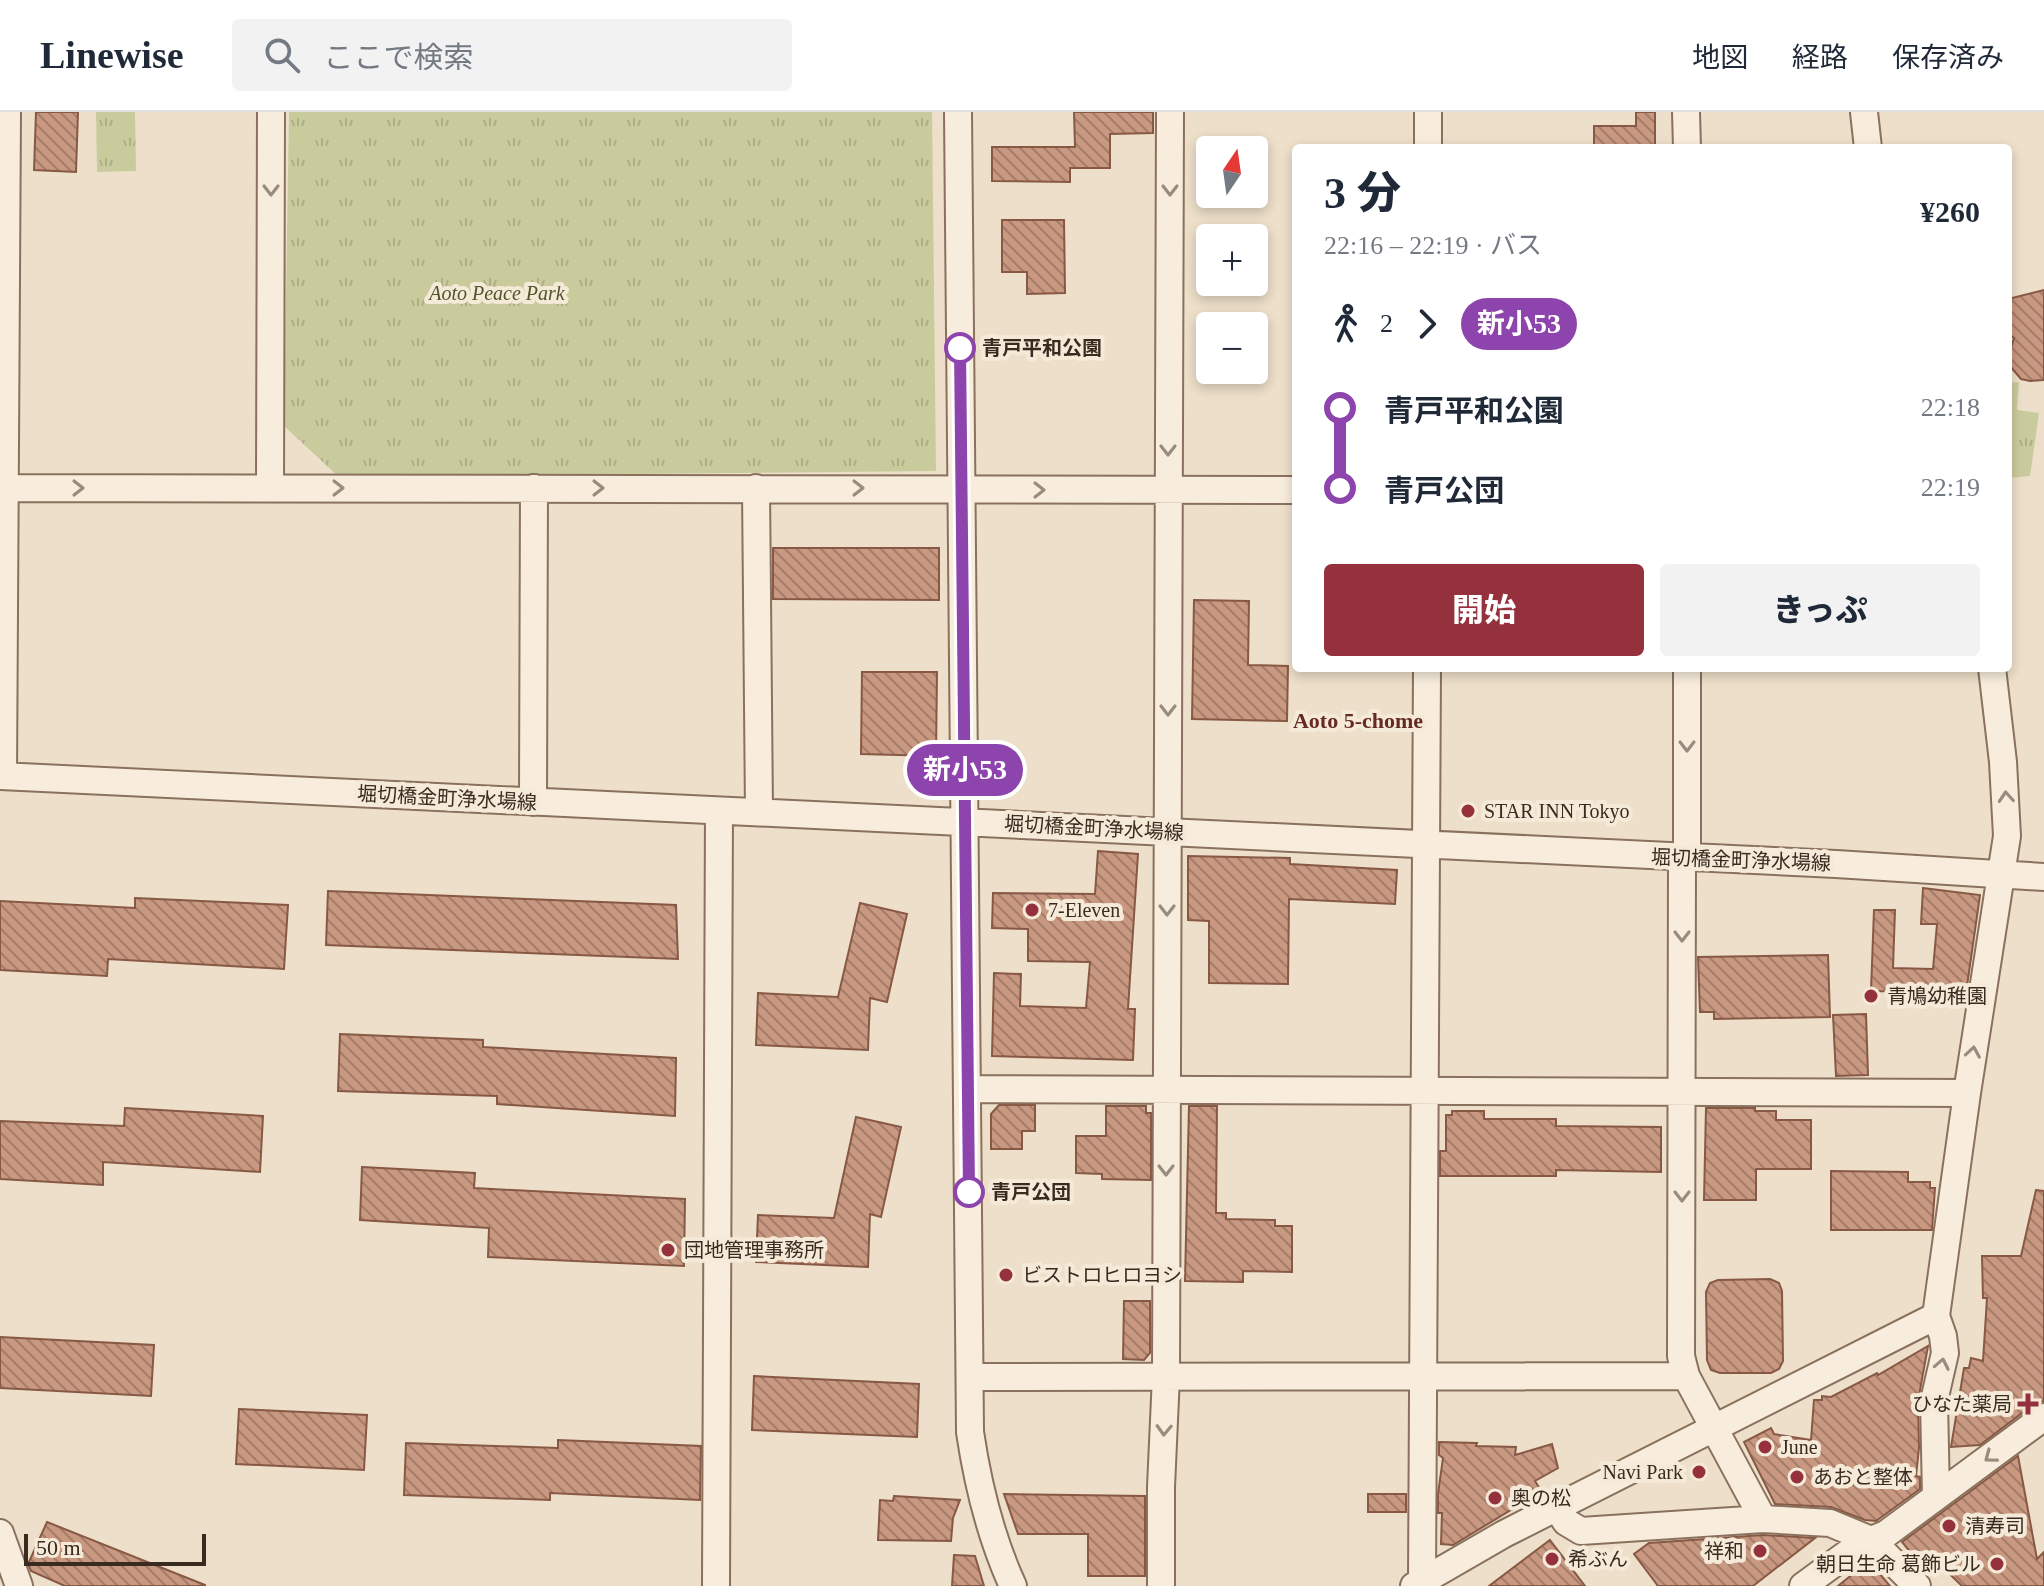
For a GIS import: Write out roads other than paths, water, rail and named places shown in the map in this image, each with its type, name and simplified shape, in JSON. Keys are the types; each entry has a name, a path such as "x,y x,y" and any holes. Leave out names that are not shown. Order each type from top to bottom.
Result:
{"street":[{"path":"1,776 7,112"},
{"path":"270,488 271,112"},
{"path":"958,112 970,1432 977,1484 1000,1559 1013,1586"},
{"path":"1161,1586 1166,1376 1170,112"},
{"path":"1428,112 1428,144"},
{"path":"1686,112 1687,144"},
{"path":"1864,112 1868,144"},
{"path":"3,488 1292,490"},
{"path":"533,802 534,488"},
{"path":"756,488 759,812"},
{"path":"1427,672 1424,1377 1415,1578 1936,1316"},
{"path":"1687,672 1681,1356 1686,1376 1763,1519"},
{"path":"1936,1497 1934,1401 1945,1353 1936,1316 2008,820 1992,672"},
{"name":"堀切橋金町浄水場線","path":"1,776 966,821 2044,877"},
{"path":"716,1586 719,811"},
{"path":"968,1089 1967,1093"},
{"path":"970,1377 1686,1376"},
{"path":"1803,1586 1865,1542 1886,1534 2044,1417"},
{"path":"1557,1508 1566,1522 1581,1531 1763,1519 1830,1523 1865,1542 1917,1586"},
{"path":"0,1533 19,1586"}],"place":[{"name":"青戸平和公園","path":"960,348"},
{"name":"STAR INN Tokyo","path":"1468,811"},
{"name":"7-Eleven","path":"1032,910"},
{"name":"青鳩幼稚園","path":"1871,996"},
{"name":"青戸公団","path":"969,1192"},
{"name":"団地管理事務所","path":"668,1250"},
{"name":"ビストロヒロヨシ","path":"1006,1275"},
{"name":"ひなた薬局","path":"2028,1404"},
{"name":"June","path":"1765,1447"},
{"name":"Navi Park","path":"1699,1472"},
{"name":"あおと整体","path":"1797,1477"},
{"name":"奥の松","path":"1495,1498"},
{"name":"清寿司","path":"1949,1526"},
{"name":"祥和","path":"1760,1551"},
{"name":"希ぶん","path":"1552,1559"},
{"name":"朝日生命 葛飾ビル","path":"1997,1564"}],"district":[{"name":"Aoto 5-chome","path":"1358,720"}],"park label":[{"name":"Aoto Peace Park","path":"497,293"}]}
